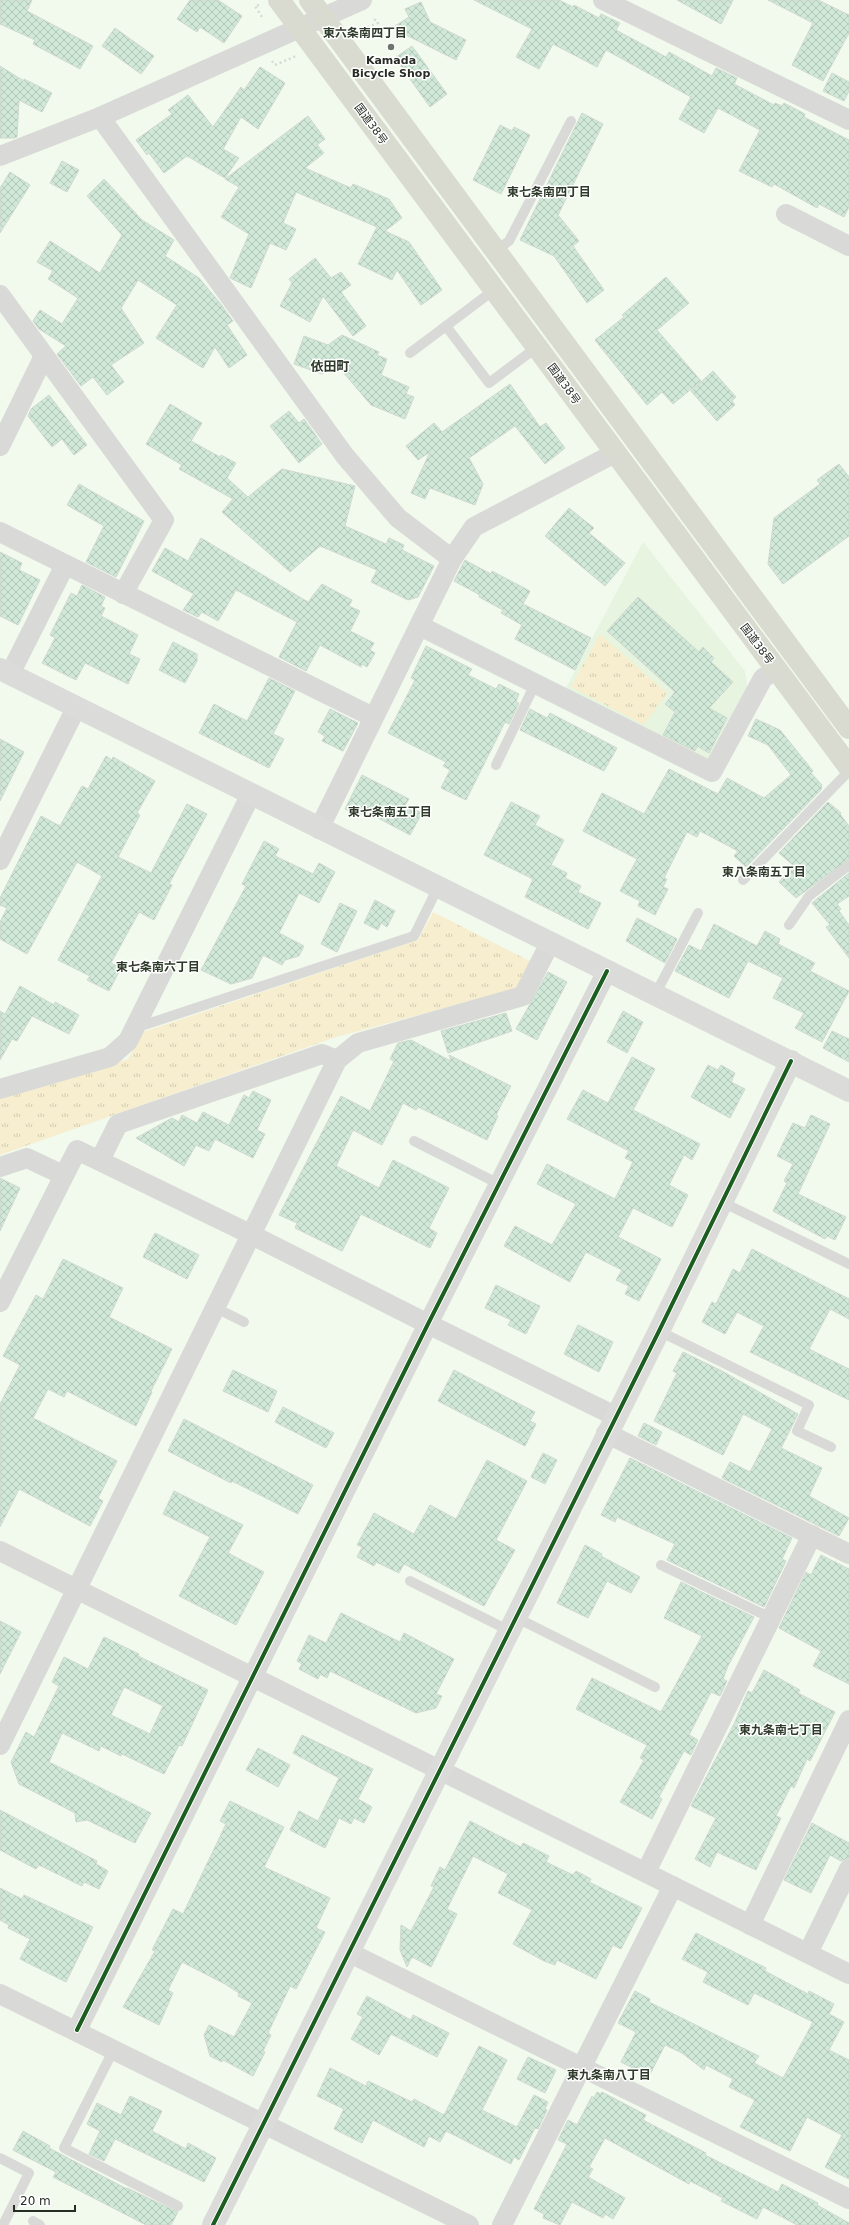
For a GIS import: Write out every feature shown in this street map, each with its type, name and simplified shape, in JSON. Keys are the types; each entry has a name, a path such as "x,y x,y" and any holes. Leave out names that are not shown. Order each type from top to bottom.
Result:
{"highway":[{"name":"国道38号","path":"280,0 849,768"},
{"path":"316,8 849,727"}],"street":[{"path":"0,156 100,117 300,26 316,8 362,0"},
{"path":"603,0 849,120"},
{"path":"100,117 345,456 398,518 452,559"},
{"path":"786,214 849,246"},
{"path":"0,295 164,520 123,594"},
{"path":"0,446 44,356"},
{"path":"319,829 452,559 474,527 615,453"},
{"path":"0,532 373,717"},
{"path":"65,565 5,671 76,708 655,995 790,1061 848,1086"},
{"path":"420,626 712,772 764,678 776,670"},
{"path":"0,860 76,708"},
{"path":"0,1089 110,1057 128,1041 251,794"},
{"path":"0,1745 337,1060 358,1043 523,996 550,943"},
{"path":"77,2030 428,1324 607,971"},
{"path":"100,1160 118,1124 322,1054 337,1060"},
{"path":"213,2225 439,1768 659,1331 790,1061"},
{"path":"0,1302 77,1150 252,1234 428,1324 849,1554"},
{"path":"0,1167 27,1158 63,1175"},
{"path":"646,1872 812,1535"},
{"path":"0,1552 252,1678 439,1768 849,1974"},
{"path":"750,1925 849,1720"},
{"path":"808,1953 849,1869"},
{"path":"502,2225 673,1886"},
{"path":"348,1952 849,2199"},
{"path":"0,1994 77,2030 469,2225"}],"lane":[{"path":"495,251 509,241 571,121"},
{"path":"410,353 494,290"},
{"path":"446,326 489,383 537,347"},
{"path":"496,765 535,684"},
{"path":"743,880 849,771"},
{"path":"789,926 809,896 849,865"},
{"path":"135,1028 414,936 438,887"},
{"path":"655,995 698,913"},
{"path":"414,1141 499,1184"},
{"path":"722,1202 849,1264"},
{"path":"216,1308 244,1322"},
{"path":"659,1331 809,1405 797,1430 830,1447"},
{"path":"661,1565 771,1618"},
{"path":"410,1581 656,1687"},
{"path":"114,2049 64,2148 178,2206"},
{"path":"0,2158 29,2173 3,2225"}],"shaded area":[{"path":"643,542 745,671 748,690 712,759 695,758 565,690"}],"green space":[{"path":"600,634 667,693 644,725 571,687"},
{"path":"433,912 532,962 516,989 336,1037 0,1155 0,1096 128,1059 143,1032 418,940"}],"building":[{"path":"0,0 32,0 27,11 93,46 80,69 33,44 35,40 0,24"},
{"path":"190,0 218,0 242,16 224,43 200,27 197,32 177,19"},
{"path":"474,0 559,0 573,7 574,5 599,18 601,14 620,23 616,30 666,57 669,52 712,76 716,68 737,78 734,84 774,105 775,103 782,106 784,103 805,114 804,117 849,140 849,207 844,217 819,204 817,208 774,184 772,187 739,171 760,130 718,108 704,133 679,119 691,97 606,50 597,67 553,44 539,69 516,57 532,29"},
{"path":"677,0 733,0 721,24"},
{"path":"768,0 818,0 849,15 849,33 823,81 792,65 813,23"},
{"path":"421,2 430,22 466,40 456,60 392,28 409,17 405,9"},
{"path":"115,28 154,56 141,74 102,46"},
{"path":"412,46 447,94 430,107 395,58"},
{"path":"0,66 24,81 24,79 52,93 42,112 19,100 17,137 14,138 0,138"},
{"path":"260,67 285,83 258,129 241,117 223,149 239,158 225,178 187,156 164,173 149,153 147,155 136,140 172,114 168,110 188,95 213,127 241,87 244,90"},
{"path":"832,73 849,82 849,91 844,101 823,91"},
{"path":"582,113 603,124 558,215 579,241 573,246 604,290 587,303 554,256 520,240"},
{"path":"308,116 325,139 317,145 324,153 305,168 351,188 353,184 389,199 402,218 385,231 409,242 442,290 421,305 397,270 392,280 358,264 377,227 296,192 283,223 296,229 286,250 270,243 251,288 230,278 249,234 221,217 239,187 225,179"},
{"path":"500,125 512,131 514,127 530,135 501,194 473,180"},
{"path":"62,161 79,170 67,192 50,183"},
{"path":"10,172 30,185 0,233 0,188"},
{"path":"104,179 142,220 174,240 165,256 199,278 220,303 233,321 227,325 247,355 229,368 215,347 203,368 156,338 177,305 138,280 121,308 144,343 111,365 124,382 107,395 93,377 81,386 57,354 66,346 39,329 33,321 40,310 62,324 78,298 48,279 53,271 37,262 50,241 100,273 122,235 87,196"},
{"path":"315,258 331,278 341,272 351,285 341,292 366,326 353,336 323,296 310,322 280,306 292,283 289,279"},
{"path":"666,277 689,303 657,330 701,381 673,404 662,392 647,405 595,340 624,317 622,315"},
{"path":"342,335 379,352 377,355 387,359 381,375 409,387 406,394 414,397 405,419 371,405 336,364 322,374 294,364 304,336 328,345"},
{"path":"713,371 736,397 732,401 735,405 717,421 691,391"},
{"path":"510,384 540,427 546,423 565,448 545,464 515,426 469,458 483,484 475,505 430,488 425,499 411,493 430,452 418,460 406,446 434,423 442,432"},
{"path":"49,395 87,445 74,455 62,439 52,447 28,416 31,409"},
{"path":"170,404 202,423 191,441 220,457 221,455 236,463 227,478 248,497 282,469 355,486 345,526 386,544 389,538 404,545 402,550 434,566 418,597 408,600 371,582 377,570 320,546 290,572 222,512 233,499 179,469 182,465 146,444"},
{"path":"289,411 299,423 304,419 322,444 299,463 270,426"},
{"path":"839,464 849,477 849,536 783,584 768,564 774,518 820,484 817,480"},
{"path":"79,484 144,521 116,577 86,562 104,526 67,505"},
{"path":"569,508 594,528 589,533 625,563 605,586 545,536"},
{"path":"201,538 308,602 322,584 352,600 349,606 360,611 350,631 374,643 370,650 375,653 367,667 362,664 361,667 320,645 306,671 279,657 297,622 236,590 218,621 202,612 198,617 183,610 194,594 152,571 165,548 188,561"},
{"path":"0,552 22,563 19,570 40,580 18,625 0,616"},
{"path":"465,560 491,574 492,571 530,591 523,604 591,638 575,670 515,639 522,625 501,613 503,610 479,597 480,595 454,581"},
{"path":"82,585 105,597 101,606 105,608 101,616 138,635 129,654 140,659 128,684 85,663 76,680 42,663 55,638 50,635 71,593 77,596"},
{"path":"638,597 699,652 703,647 714,658 711,662 733,682 709,708 727,718 709,753 697,746 695,751 663,735 675,712 665,704 675,692 607,631"},
{"path":"173,642 197,654 197,661 185,683 159,670"},
{"path":"426,646 472,669 468,675 496,689 499,684 519,694 516,702 519,703 509,724 505,722 466,800 441,788 450,770 443,766 446,762 388,733 415,680 411,678"},
{"path":"269,678 295,691 273,734 284,739 269,768 199,733 214,704 247,721"},
{"path":"330,709 358,723 343,751 322,741 325,736 318,732"},
{"path":"530,709 547,718 550,713 617,748 604,771 520,730"},
{"path":"756,719 780,730 813,771 811,773 822,785 821,790 746,867 734,856 738,851 700,831 697,837 687,832 664,878 667,879 663,887 668,889 655,915 638,906 640,901 620,891 637,859 583,831 602,793 644,814 669,769 718,794 727,778 764,798 791,775 768,745 748,736"},
{"path":"0,739 24,752 0,801"},
{"path":"106,756 112,760 113,757 155,781 137,813 140,815 118,857 151,873 187,804 207,814 169,884 172,885 154,920 139,912 111,963 121,968 109,991 87,980 90,976 58,960 102,876 77,862 27,954 0,939 0,922 7,908 0,905 0,898 41,816 60,826 82,786 88,789"},
{"path":"362,775 409,799 405,805 422,813 410,835 363,810 360,816 345,809"},
{"path":"511,802 540,816 535,825 564,840 551,865 567,873 565,878 581,886 578,892 601,903 588,929 525,897 533,879 484,855"},
{"path":"828,802 841,813 840,814 849,826 849,859 796,898 779,882 794,866 779,853"},
{"path":"264,841 279,849 275,856 313,874 319,863 335,872 319,903 299,893 279,933 304,946 299,956 285,960 282,965 263,955 252,978 231,984 201,970 246,886 242,884"},
{"path":"849,873 849,896 837,904 841,909 839,911 849,925 849,958 826,927 830,925 812,903"},
{"path":"375,900 395,911 387,927 381,923 378,930 364,923"},
{"path":"340,903 357,911 337,952 321,944"},
{"path":"637,918 677,939 665,963 626,941"},
{"path":"714,924 757,946 765,931 780,939 778,944 815,963 810,971 849,991 822,1042 795,1028 804,1013 773,998 783,978 748,961 729,998 675,971 689,945 701,951"},
{"path":"548,972 567,982 537,1040 516,1029"},
{"path":"20,986 54,1005 55,1002 79,1015 69,1034 32,1016 17,1041 12,1039 0,1060 0,1011 5,1014"},
{"path":"623,1011 643,1022 627,1053 607,1042"},
{"path":"506,1013 512,1031 448,1053 441,1031"},
{"path":"832,1031 849,1039 849,1062 823,1048"},
{"path":"411,1040 451,1061 449,1055 511,1086 496,1115 498,1116 487,1140 418,1107 416,1110 403,1103 382,1145 353,1130 336,1166 379,1188 393,1160 449,1188 429,1228 437,1233 430,1248 361,1214 342,1251 295,1228 297,1223 279,1215 341,1096 370,1111 394,1061 390,1059 398,1043"},
{"path":"632,1057 655,1069 633,1110 700,1144 692,1160 684,1155 669,1185 688,1195 672,1227 633,1208 618,1237 661,1259 639,1301 625,1294 629,1286 616,1280 622,1270 586,1252 570,1282 504,1246 515,1226 552,1245 576,1204 537,1184 547,1164 615,1199 633,1162 625,1158 629,1151 567,1119 583,1090 608,1103"},
{"path":"708,1065 718,1070 721,1065 735,1073 731,1082 745,1089 730,1118 691,1097"},
{"path":"253,1091 271,1100 257,1130 265,1134 253,1158 215,1139 209,1151 196,1145 184,1166 136,1138 172,1118 179,1122 182,1115 197,1123 203,1112 229,1125 244,1095 249,1098"},
{"path":"811,1115 830,1124 798,1194 846,1217 835,1240 827,1236 825,1239 773,1211 787,1183 784,1181 793,1164 777,1156 793,1123 805,1128"},
{"path":"0,1178 20,1188 0,1231"},
{"path":"155,1233 199,1255 187,1279 143,1257"},
{"path":"752,1249 849,1299 849,1319 830,1309 809,1349 849,1369 849,1400 750,1352 764,1326 737,1312 725,1334 702,1322 712,1302 716,1304 733,1269 740,1273"},
{"path":"63,1259 123,1288 109,1317 172,1349 151,1391 152,1392 136,1426 67,1391 64,1397 48,1389 33,1418 117,1461 98,1498 103,1501 90,1526 19,1489 0,1527 0,1404 20,1365 3,1356 36,1295 43,1299"},
{"path":"496,1285 540,1306 526,1334 508,1325 511,1320 485,1308"},
{"path":"578,1325 613,1342 599,1372 564,1354"},
{"path":"683,1352 722,1371 798,1414 781,1448 822,1468 809,1496 849,1518 839,1536 722,1478 730,1462 750,1472 772,1429 743,1414 723,1455 654,1421 677,1373 673,1371"},
{"path":"233,1370 277,1391 268,1412 223,1391"},
{"path":"454,1370 535,1412 530,1421 536,1424 525,1446 438,1401"},
{"path":"283,1407 334,1433 326,1448 275,1422"},
{"path":"184,1419 313,1485 298,1514 232,1481 231,1483 168,1451"},
{"path":"644,1423 662,1432 656,1445 638,1436"},
{"path":"543,1453 557,1460 545,1484 531,1477"},
{"path":"630,1458 792,1538 782,1559 786,1561 764,1607 667,1560 675,1544 617,1517 615,1522 601,1515"},
{"path":"487,1460 527,1481 496,1540 515,1550 484,1606 404,1564 399,1573 376,1562 374,1566 357,1557 362,1547 357,1545 374,1513 414,1534 430,1505 456,1519"},
{"path":"174,1491 243,1525 228,1553 264,1572 236,1625 179,1596 210,1537 163,1514"},
{"path":"585,1545 602,1554 601,1556 640,1577 631,1593 607,1581 588,1618 557,1603"},
{"path":"821,1555 849,1569 849,1684 813,1666 821,1651 779,1628 806,1572 811,1575"},
{"path":"681,1582 754,1617 728,1666 723,1679 727,1681 720,1696 711,1692 689,1735 698,1740 691,1755 684,1751 659,1797 662,1799 652,1819 620,1802 644,1760 640,1758 647,1745 576,1709 592,1678 661,1712 702,1636 664,1618"},
{"path":"341,1613 400,1642 404,1633 454,1659 436,1694 442,1696 436,1708 416,1713 330,1671 327,1678 320,1674 318,1679 299,1669 302,1664 297,1661 309,1635 326,1643"},
{"path":"0,1621 21,1632 0,1674"},
{"path":"104,1637 139,1654 138,1656 208,1690 182,1746 179,1745 164,1774 122,1754 121,1756 101,1746 99,1751 62,1733 49,1762 151,1813 135,1843 87,1820 76,1822 75,1813 19,1784 11,1762 26,1732 34,1737 59,1686 52,1682 64,1657 88,1669","holes":["124,1687 163,1706 150,1734 111,1715"]},
{"path":"764,1670 800,1690 798,1693 835,1712 810,1761 807,1759 794,1788 791,1786 776,1816 781,1818 756,1870 717,1852 710,1867 695,1859 716,1818 691,1806 734,1724 748,1691 752,1693"},
{"path":"302,1735 373,1769 358,1799 372,1807 364,1823 354,1818 351,1824 339,1818 325,1848 290,1830 299,1811 318,1821 339,1778 293,1753"},
{"path":"258,1748 290,1765 278,1787 246,1770"},
{"path":"230,1801 284,1827 264,1867 330,1898 316,1928 325,1932 296,1989 290,1986 268,2033 271,2035 263,2051 265,2052 253,2076 223,2060 222,2062 210,2056 204,2035 209,2025 234,2037 252,2003 238,1996 239,1993 225,1984 182,1962 168,1990 173,1993 159,2025 123,2007 155,1951 152,1950 173,1909 183,1914 226,1824 220,1821"},
{"path":"0,1810 97,1861 96,1864 108,1871 99,1889 84,1882 82,1886 39,1865 36,1869 0,1850"},
{"path":"470,1821 521,1847 523,1843 549,1856 546,1862 573,1875 576,1871 591,1879 589,1882 642,1908 621,1949 613,1945 596,1979 557,1960 555,1965 544,1961 513,1944 532,1910 498,1893 508,1874 473,1856 447,1909 457,1914 431,1967 412,1957 407,1967 400,1950 401,1925 411,1931 434,1887 431,1886 440,1867 445,1870"},
{"path":"812,1823 849,1843 849,1858 841,1861 830,1855 811,1893 784,1880"},
{"path":"0,1888 22,1899 24,1895 93,1927 66,1982 20,1959 30,1939 8,1928 9,1925 0,1920"},
{"path":"696,1933 766,1968 765,1971 808,1994 809,1991 834,2004 829,2014 844,2022 829,2050 849,2060 849,2179 825,2167 842,2135 807,2117 790,2151 740,2127 755,2100 729,2087 733,2079 706,2065 704,2070 682,2053 665,2045 649,2076 621,2062 636,2032 618,2023 635,1991 650,1999 649,2002 759,2056 754,2063 783,2078 813,2022 754,1993 748,2005 703,1982 708,1972 682,1959"},
{"path":"367,1996 411,2020 413,2015 449,2033 437,2057 391,2034 379,2055 351,2039 363,2017 357,2014"},
{"path":"479,2046 507,2060 482,2110 517,2127 534,2095 548,2102 545,2109 547,2110 538,2129 535,2128 519,2160 514,2157 511,2164 446,2131 440,2142 429,2136 424,2147 373,2120 362,2143 334,2129 344,2109 317,2096 330,2068 366,2086 368,2081 412,2102 414,2099 444,2115"},
{"path":"528,2057 556,2070 545,2093 517,2079"},
{"path":"597,2092 601,2094 602,2092 646,2115 643,2120 706,2153 705,2155 778,2192 782,2184 818,2203 817,2205 849,2223 849,2225 797,2225 763,2207 757,2219 721,2201 723,2198 690,2181 689,2184 605,2138 589,2167 593,2169 588,2177 625,2198 613,2219 605,2214 603,2218 572,2202 560,2225 543,2218 544,2214 534,2209 567,2144 558,2140 568,2120 577,2125 592,2096 594,2098"},
{"path":"130,2096 162,2111 152,2131 186,2149 188,2143 216,2158 204,2182 115,2139 104,2161 89,2154 100,2131 87,2124 97,2103 121,2115"},
{"path":"23,2131 50,2146 49,2148 127,2189 178,2212 171,2225 146,2225 53,2177 56,2172 13,2150"}],"cycle path":[{"path":"77,2030 428,1324 607,971"},
{"path":"213,2225 659,1331 791,1061"}],"place":[{"name":"Kamada Bicycle Shop","path":"391,47"}],"district":[{"name":"東六条南四丁目","path":"365,33"},
{"name":"東七条南四丁目","path":"549,192"},
{"name":"依田町","path":"330,366"},
{"name":"東七条南五丁目","path":"390,812"},
{"name":"東八条南五丁目","path":"764,872"},
{"name":"東七条南六丁目","path":"158,967"},
{"name":"東九条南七丁目","path":"781,1730"},
{"name":"東九条南八丁目","path":"609,2075"}]}
